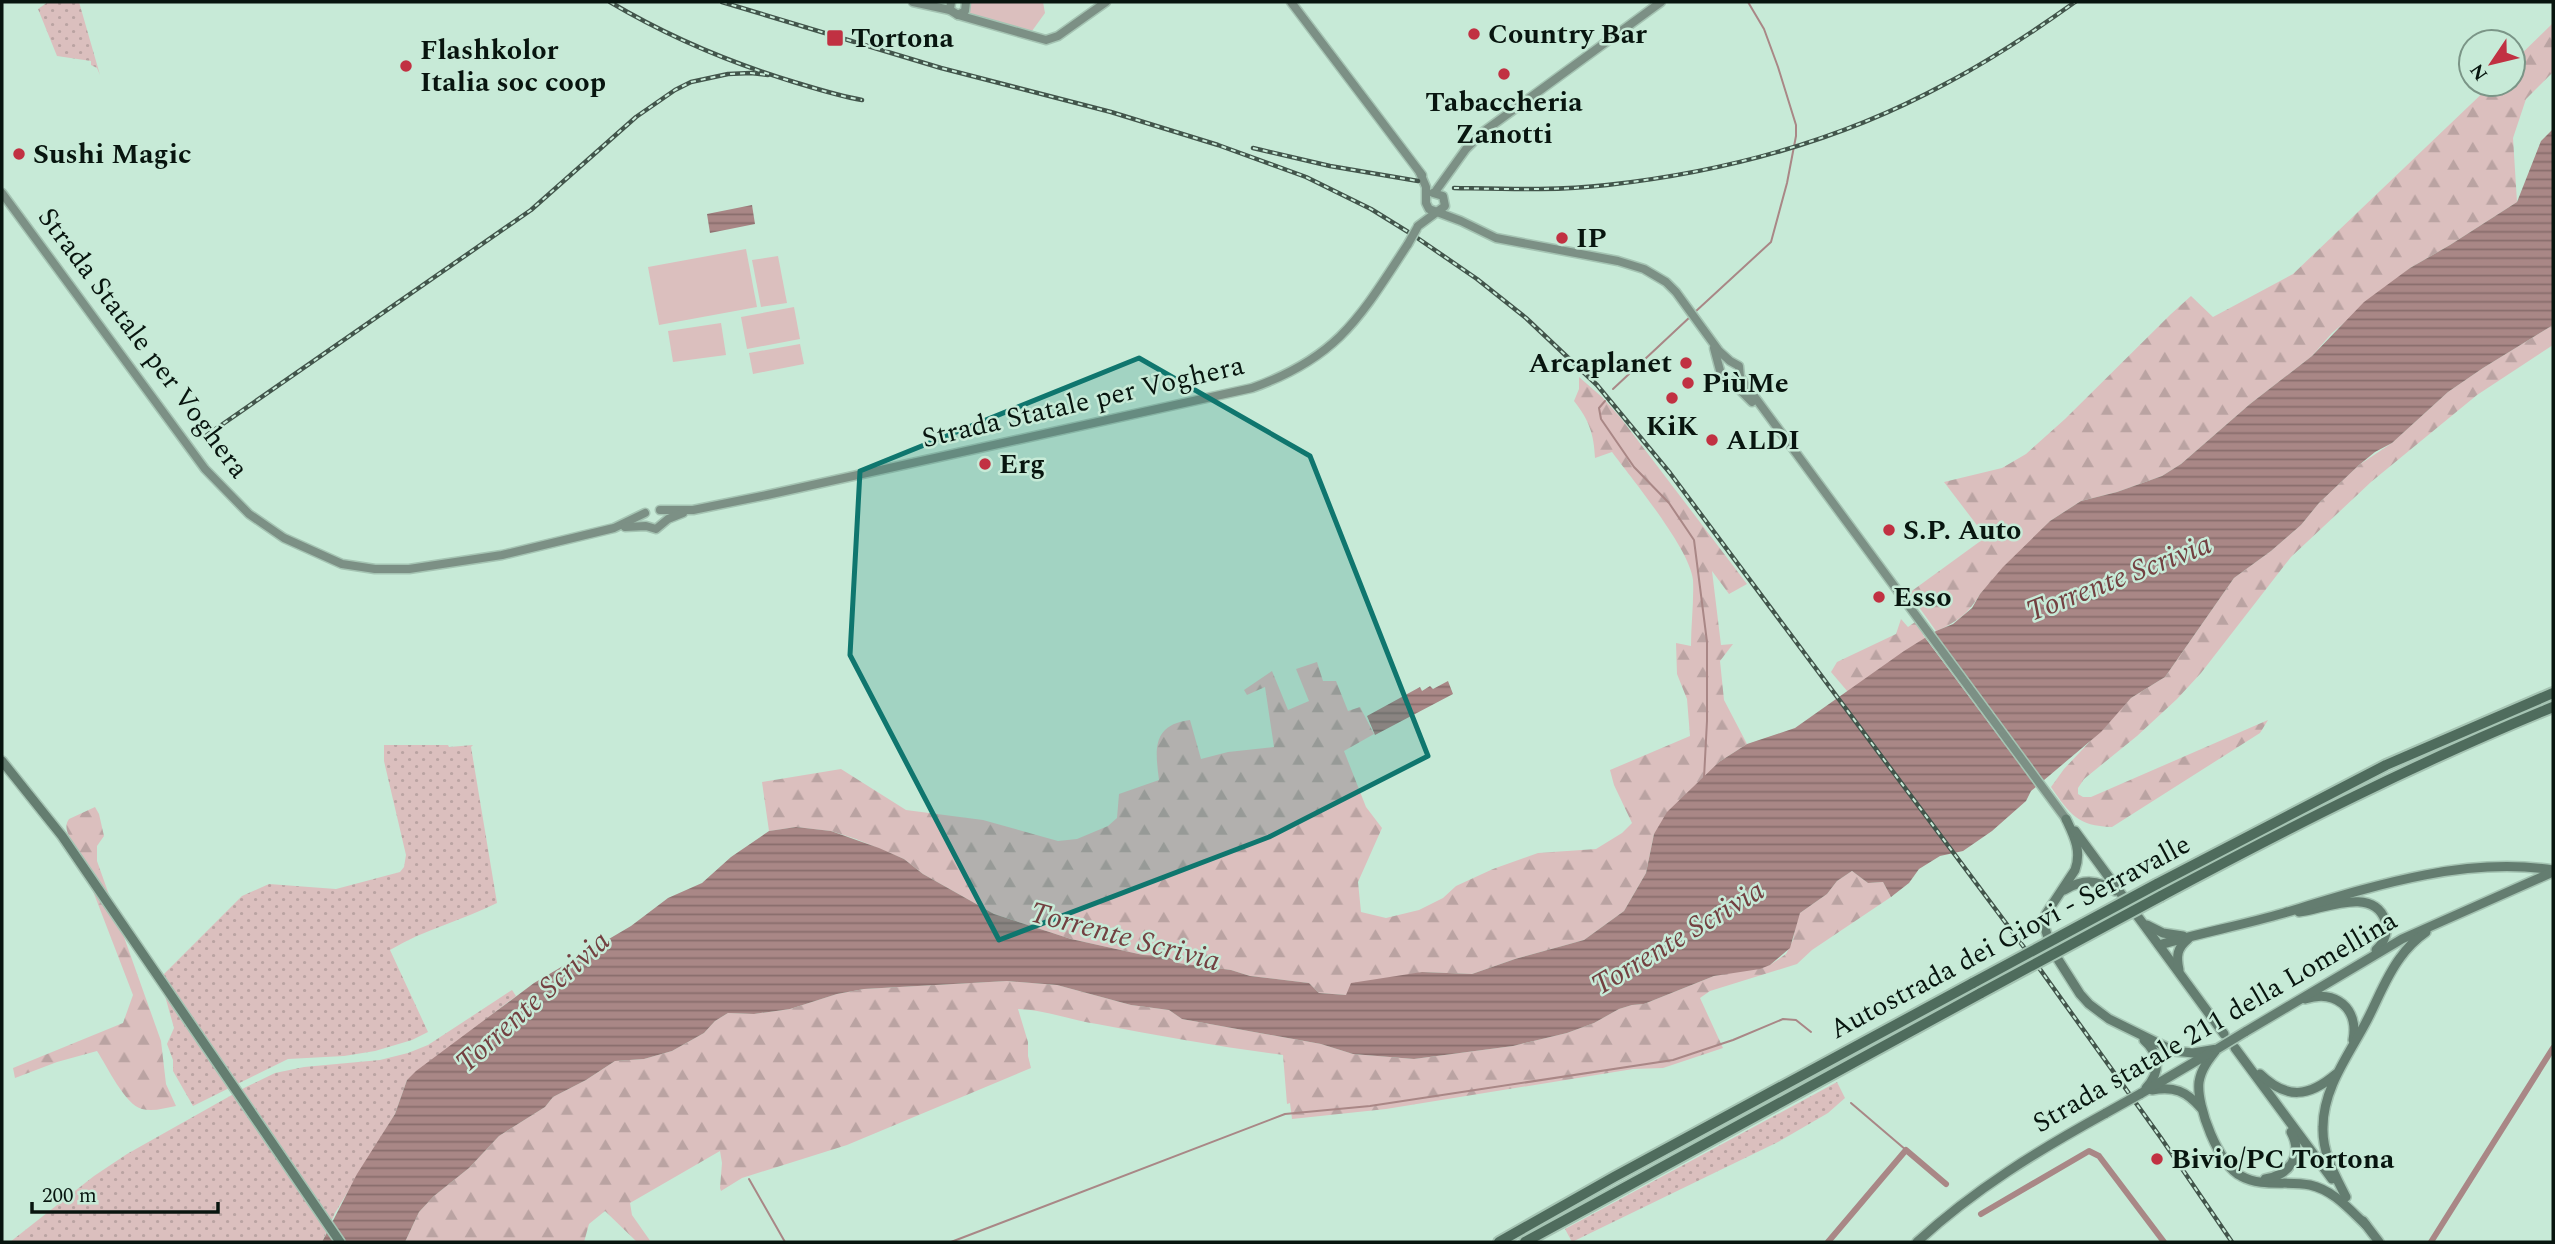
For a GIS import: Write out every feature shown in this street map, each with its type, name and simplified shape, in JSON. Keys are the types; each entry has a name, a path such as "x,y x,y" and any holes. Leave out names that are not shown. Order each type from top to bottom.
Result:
{"highway":[{"name":"Autostrada dei Giovi - Serravalle","path":"1499,1242 1625,1171 2157,884 2374,771 2553,693"},
{"name":"Autostrada dei Giovi - Serravalle","path":"1525,1242 1981,993 2358,793 2447,751 2553,707"}],"main road":[{"path":"913,2 965,11 965,2"},
{"path":"953,9 1046,40 1058,36 1106,2"},
{"path":"1291,2 1420,173 1431,197 1431,210 1510,242 1618,261 1644,269 1666,282 1688,307 1712,342 1730,361 1739,366 1740,377 1772,422 2224,1034"},
{"name":"Strada Statale per Voghera","path":"2,193 169,422 212,477 249,514 284,538 342,564 391,570 435,566 502,555 614,528 646,526 656,529 664,522 693,510 1196,401 1271,381 1320,354 1349,330 1408,244 1431,197 1466,149 1483,132 1661,2"},
{"path":"1437,212 1443,209 1450,172"},
{"path":"1431,197 1440,194 1461,221"},
{"name":"Strada Statale per Voghera","path":"1418,227 1437,212"},
{"path":"1712,342 1722,378 1731,383 1772,422"},
{"path":"1721,368 1730,361"},
{"path":"1731,383 1740,377"},
{"name":"Strada Statale per Voghera","path":"614,528 653,508 693,510"},
{"path":"660,510 664,515 664,522"},
{"path":"645,513 643,520 646,526"},
{"path":"2,761 62,836 340,1242"},
{"path":"2066,819 2076,841 2078,855 2075,870 2046,914 2044,925 2052,950 2068,975 2089,1004 2109,1019 2163,1047 2183,1053 2201,1053 2217,1049"},
{"path":"2159,945 2349,894 2452,870 2530,867 2553,871"},
{"name":"Strada statale 211 della Lomellina","path":"1917,1242 2033,1153 2140,1094 2370,957 2446,918 2553,871"},
{"path":"2063,891 2088,880 2102,883 2122,896"},
{"path":"2283,913 2313,911 2357,901 2373,905 2385,918 2387,929 2383,942 2370,957"},
{"path":"2346,1197 2328,1159 2323,1134 2324,1112 2340,1070 2401,956 2422,934 2446,918"},
{"path":"2142,922 2163,933 2192,936"},
{"path":"2181,976 2177,954 2181,945 2192,936"},
{"path":"2284,1007 2316,995 2340,1000 2354,1022 2351,1048"},
{"path":"2137,1033 2154,1052 2158,1064 2155,1077 2140,1094"},
{"path":"2235,1048 2379,1242"},
{"path":"2217,1049 2204,1067 2199,1081 2202,1109 2226,1163 2239,1176 2256,1181 2309,1184 2320,1188 2340,1200 2366,1225"},
{"path":"2243,1058 2276,1087 2293,1093 2319,1087 2340,1070"},
{"path":"2140,1094 2173,1088 2187,1093 2202,1109"},
{"path":"2256,1181 2281,1175 2291,1166 2296,1155 2295,1140 2274,1101"}],"highlighted area":[{"path":"1139,358 1310,456 1428,756 1269,837 999,940 850,655 860,471"}],"green space":[{"path":"48,2 79,2 100,75 97,68 91,65 91,61 57,56 38,9"},
{"path":"970,2 1043,2 1045,13 1032,31 970,14"},
{"path":"2553,23 2553,72 2527,98 2527,48"},
{"path":"2477,98 2527,98 2513,138 2517,202 2410,268 2332,333 2312,356 2250,404 2181,464 2162,476 2081,501 2050,521 1980,594 1967,612 1950,625 1936,631 1909,593 1986,537 1944,482 2002,468 2026,454 2191,296 2213,317 2293,274"},
{"path":"746,249 757,307 659,325 648,267"},
{"path":"778,256 787,303 761,307 752,260"},
{"path":"794,307 800,339 747,349 741,317"},
{"path":"721,323 726,355 673,362 668,331"},
{"path":"2553,325 2553,345 2477,395 2371,482 2291,557 2201,673 2137,736 2084,779 2078,788 2078,794 2091,797 2268,720 2260,733 2112,827 2090,824 2069,811 2051,787 2064,769 2131,698 2165,677 2234,578 2301,525 2319,503 2359,465 2392,443 2448,392"},
{"path":"800,344 804,364 753,374 749,353"},
{"path":"1579,377 1620,417 1747,584 1729,594 1712,571 1721,645 1733,644 1720,661 1724,700 1747,744 1719,762 1654,834 1646,873 1624,911 1584,940 1472,974 1422,972 1346,995 1319,993 1309,983 1178,963 1166,956 1143,955 1071,939 994,914 923,874 904,859 856,839 831,831 796,827 769,831 762,782 841,769 906,810 983,820 1058,841 1077,839 1108,826 1117,818 1119,794 1159,780 1157,749 1162,733 1169,727 1190,720 1201,759 1228,752 1274,747 1265,687 1247,695 1244,690 1272,671 1288,710 1309,701 1296,669 1317,662 1323,681 1336,681 1348,711 1360,707 1374,734 1344,751 1366,807 1382,828 1358,882 1361,912 1386,918 1419,910 1443,898 1456,886 1538,853 1596,849 1622,833 1632,823 1610,770 1690,736 1687,699 1677,674 1676,643 1691,646 1693,580 1682,551 1671,533 1612,452 1595,458 1590,428 1574,401 1579,389"},
{"path":"1901,619 1908,627 1915,622 1926,638 1848,692 1831,672 1837,662 1896,634"},
{"path":"384,745 473,745 471,747 497,903 416,936 390,950 428,1032 412,1040 375,1051 344,1056 288,1059 193,1106 173,1071 173,1060 167,1044 174,1028 160,978 242,896 269,884 336,889 400,872 404,867 406,855 384,761"},
{"path":"95,807 104,836 97,846 97,861 161,1041 166,1084 176,1106 150,1110 136,1106 123,1093 97,1051 15,1078 13,1068 123,1023 133,995 67,830 69,819"},
{"path":"1852,871 1868,883 1883,882 1891,897 1812,950 1797,964 1710,991 1700,998 1723,1048 1663,1068 1633,1069 1386,1109 1292,1119 1290,1103 1287,1104 1283,1055 1167,1037 1018,1009 1028,1042 1031,1068 847,1145 742,1178 721,1191 720,1151 630,1203 632,1215 651,1242 637,1242 605,1211 589,1224 584,1242 405,1242 419,1212 434,1196 469,1168 499,1136 545,1107 553,1097 615,1061 644,1059 672,1051 704,1033 715,1021 728,1013 754,1014 790,1009 837,994 864,989 1007,981 1057,985 1131,1005 1169,1010 1182,1019 1321,1044 1353,1054 1414,1059 1513,1046 1567,1033 1594,1023 1619,1009 1644,1004 1714,976 1770,965 1786,954 1793,940 1800,913 1827,894 1837,881"},
{"path":"512,990 516,996 407,1080 395,1114 335,1213 322,1242 10,1242 94,1176 127,1154 246,1087 275,1073 304,1067 380,1060 408,1053 428,1045"},
{"path":"1837,1082 1845,1098 1828,1113 1778,1142 1572,1242 1565,1229"}],"water":[{"name":"Torrente Scrivia","path":"2553,129 2553,325 2448,392 2392,443 2359,465 2319,503 2301,525 2234,578 2165,677 2131,698 2101,732 2031,791 2026,801 1992,831 1963,851 1940,856 1919,869 1909,883 1891,897 1883,882 1868,883 1852,871 1837,881 1827,894 1800,913 1790,948 1770,965 1714,976 1644,1004 1619,1009 1594,1023 1567,1033 1513,1046 1414,1059 1353,1054 1321,1044 1182,1019 1169,1010 1131,1005 1057,985 1007,981 864,989 837,994 790,1009 754,1014 728,1013 715,1021 704,1033 672,1051 644,1059 615,1061 553,1097 545,1107 499,1136 469,1168 434,1196 419,1212 405,1242 322,1242 357,1174 395,1114 407,1080 416,1071 534,983 631,926 668,898 702,883 731,857 769,831 796,827 831,831 879,848 904,859 923,874 994,914 1071,939 1143,955 1166,956 1178,963 1309,983 1319,993 1346,995 1351,983 1422,972 1472,974 1584,940 1624,911 1646,873 1654,834 1667,812 1719,762 1747,744 1795,728 1904,651 1953,624 1972,608 2003,567 2050,521 2081,501 2162,476 2181,464 2250,404 2312,356 2364,302 2410,268 2517,202 2541,141"},
{"path":"752,205 755,224 710,233 707,214"},
{"path":"1448,681 1453,694 1375,735 1367,716 1420,687 1422,691 1430,686 1433,689"}],"pier":[{"path":"1931,631 2045,784 2038,789 1923,635"}],"waterway":[{"path":"1695,312 1771,242 1796,136 1796,125 1778,67 1764,29 1748,2"},
{"path":"1613,389 1691,316"},
{"path":"1605,401 1599,408 1601,419 1634,467 1669,503 1694,540 1707,642 1704,778"},
{"path":"951,1242 1285,1114 1370,1106 1673,1060 1733,1040 1783,1019 1796,1020 1811,1032"},
{"path":"2431,1242 2553,1048"},
{"path":"1851,1103 1906,1150"},
{"path":"1828,1242 1906,1150 1946,1184"},
{"path":"1981,1214 2089,1151 2099,1156 2164,1242"},
{"path":"749,1179 785,1242"}],"railway":[{"path":"610,2 654,26 722,57 794,82 862,100"},
{"path":"722,2 941,68 1111,112 1218,145 1306,177 1371,209 1413,235 1477,279 1526,318 1597,385 1670,473 2029,954 2232,1242"},
{"path":"1454,188 1550,189 1607,185 1695,172 1781,151 1865,122 1906,104 1962,75 2028,35 2075,2"},
{"path":"207,435 531,210 636,117 675,90 691,82 728,74 768,75"},
{"path":"1253,148 1330,166 1418,181"}],"place":[{"name":"Country Bar","path":"1474,34"},
{"name":"Tortona","path":"835,38"},
{"name":"Flashkolor Italia soc coop","path":"406,66"},
{"name":"Tabaccheria Zanotti","path":"1504,74"},
{"name":"Sushi Magic","path":"19,154"},
{"name":"IP","path":"1562,238"},
{"name":"Arcaplanet","path":"1686,363"},
{"name":"PiùMe","path":"1688,383"},
{"name":"KiK","path":"1672,398"},
{"name":"ALDI","path":"1712,440"},
{"name":"Erg","path":"985,464"},
{"name":"S.P. Auto","path":"1889,530"},
{"name":"Esso","path":"1879,597"},
{"name":"Bivio/PC Tortona","path":"2157,1159"}]}
